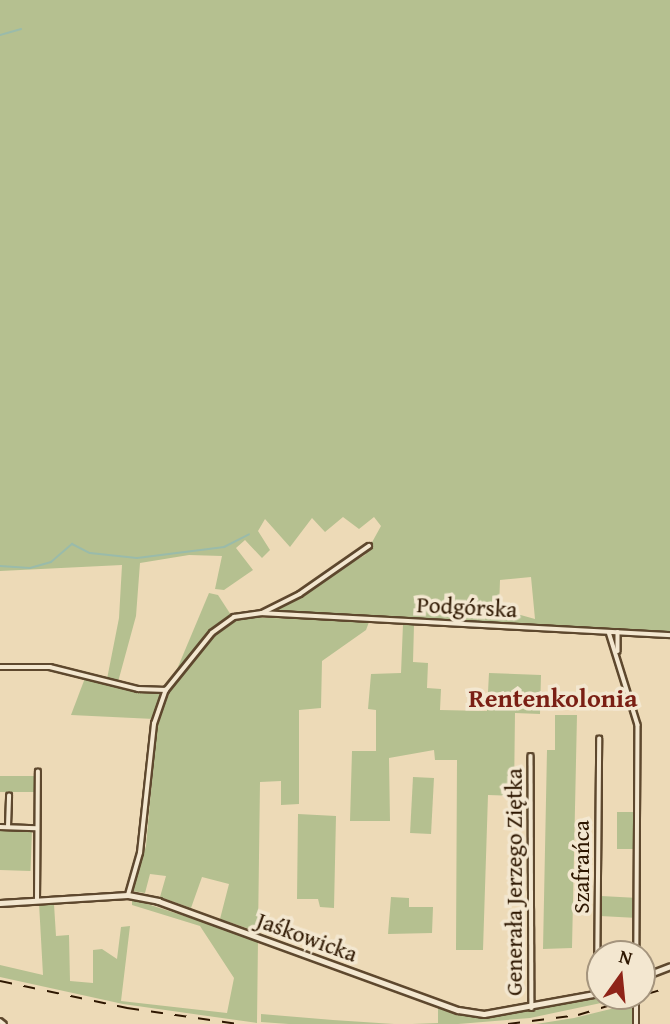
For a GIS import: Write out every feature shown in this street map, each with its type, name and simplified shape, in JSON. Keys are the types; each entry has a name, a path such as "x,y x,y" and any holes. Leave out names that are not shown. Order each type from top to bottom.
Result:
{"street":[{"name":"Podgórska","path":"262,613 300,594 369,546"},
{"name":"Podgórska","path":"166,690 217,628 234,617 262,613 670,635"},
{"path":"609,632 638,725 637,940"},
{"path":"618,632 618,657"},
{"path":"0,667 50,667 138,689 166,690 154,724 141,853 128,895"},
{"name":"Szafrańca","path":"598,940 599,739"},
{"name":"Generała Jerzego Ziętka","path":"531,756 532,1008"},
{"path":"37,901 38,772"},
{"path":"8,827 9,796"},
{"path":"0,827 36,828"},
{"name":"Jaśkowicka","path":"0,903 128,895 158,901 458,1010 484,1014 532,1008 586,997"}],"green space":[{"path":"0,0 670,0 670,633 276,613 275,608 365,555 381,526 374,517 359,529 343,517 325,532 312,518 290,547 265,519 258,531 270,550 262,558 245,540 236,548 253,570 224,590 215,589 222,556 189,555 140,563 136,616 118,682 107,679 119,618 122,565 0,571","holes":["531,577 535,619 499,609 500,580"]},
{"path":"209,593 218,595 231,615 175,674"},
{"path":"248,617 369,622 366,630 322,661 321,708 299,710 299,804 281,805 281,781 260,782 258,932 220,919 229,884 202,877 191,908 160,897 166,876 150,874 145,893 132,891 146,846 157,723 170,691 218,632 233,620"},
{"path":"403,624 414,625 413,662 428,663 427,688 441,689 440,710 487,711 489,673 541,675 540,714 515,713 514,796 488,795 483,950 456,950 457,760 435,760 434,750 389,758 390,821 350,821 352,751 376,751 376,710 368,709 371,674 401,673"},
{"path":"85,678 163,693 154,719 71,715"},
{"path":"555,715 577,715 572,948 543,949 547,750 555,750"},
{"path":"0,776 36,776 36,792 0,792"},
{"path":"413,777 434,778 431,834 410,833"},
{"path":"617,812 636,812 636,849 617,849"},
{"path":"298,814 336,816 334,908 320,907 318,899 297,899"},
{"path":"0,828 32,829 31,871 0,870"},
{"path":"601,896 634,898 633,918 600,916"},
{"path":"391,897 409,898 409,907 433,907 432,933 388,934"},
{"path":"132,899 258,940 257,1023 123,1004 0,977 0,965 43,975 39,903 54,904 56,936 69,935 70,981 93,983 93,950 102,949 117,959 121,927 130,926 121,1001 227,1013 234,978 200,926 132,905"},
{"path":"586,998 586,1006 530,1018 458,1024 412,1024 438,1023 438,1008 484,1016"},
{"path":"607,1010 635,1010 634,1024 536,1024"},
{"path":"261,1014 333,1020 394,1024 261,1022"}],"waterway":[{"path":"0,35 21,29"},
{"path":"0,566 30,568 51,562 72,544 90,553 137,558 224,547 249,534"}],"railway":[{"path":"0,981 127,1008 238,1024"},
{"path":"508,1024 578,1015 670,987"}],"district":[{"name":"Rentenkolonia","path":"553,698"}]}
